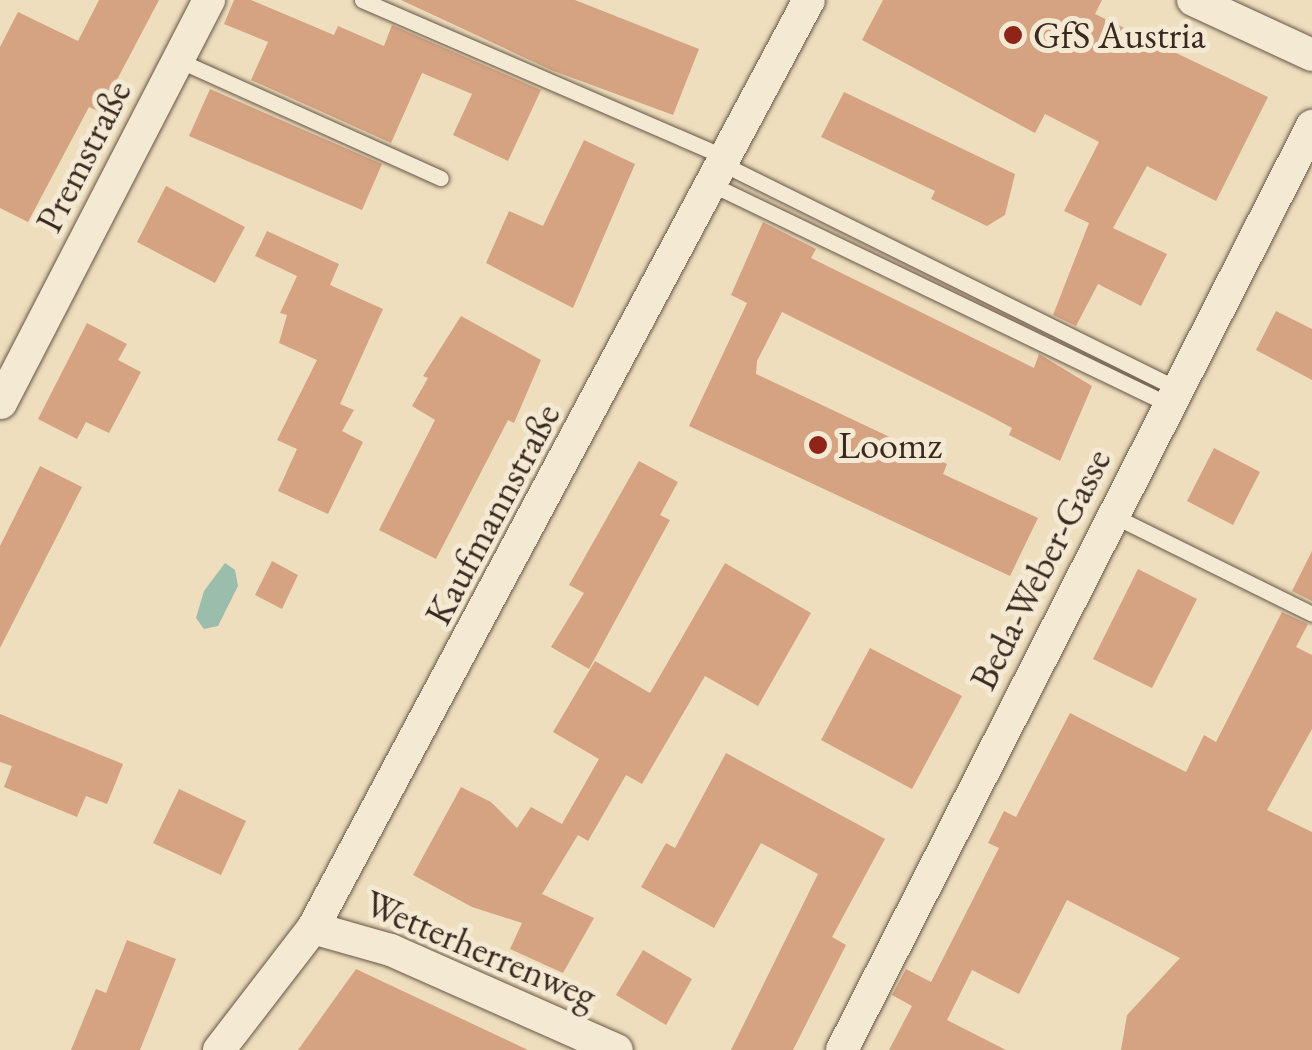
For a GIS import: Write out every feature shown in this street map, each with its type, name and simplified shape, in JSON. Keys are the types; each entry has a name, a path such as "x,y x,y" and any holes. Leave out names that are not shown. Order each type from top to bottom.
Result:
{"street":[{"name":"Premstraße","path":"0,403 209,0"},
{"name":"Kaufmannstraße","path":"219,1050 313,928 809,0"},
{"path":"1192,0 1312,55"},
{"name":"Beda-Weber-Gasse","path":"842,1050 1312,126"},
{"name":"Wetterherrenweg","path":"313,928 391,950 617,1050"}],"lane":[{"path":"362,0 719,168 1172,396"},
{"path":"178,60 441,178"},
{"path":"1112,515 1312,614"}],"shaded area":[{"path":"225,563 235,570 238,586 218,626 204,629 196,618 204,591"}],"building":[{"path":"99,0 159,0 100,112 89,107 28,222 0,208 0,47 18,12 78,41"},
{"path":"234,0 251,0 334,35 338,26 384,46 392,25 541,90 508,161 453,135 472,94 422,73 391,143 251,80 268,42 224,24"},
{"path":"401,0 575,0 699,49 673,115 551,70"},
{"path":"883,0 1102,0 1095,14 1268,97 1216,201 1147,166 1113,228 1167,254 1141,306 1098,284 1076,326 1053,315 1089,223 1064,211 1099,142 1045,114 1035,133 862,40"},
{"path":"210,89 382,164 362,210 189,136"},
{"path":"844,92 1015,174 1005,215 987,226 931,199 935,191 821,137"},
{"path":"584,140 635,164 573,308 486,263 509,211 543,226"},
{"path":"166,186 245,227 215,283 137,242"},
{"path":"763,222 816,249 811,258 1034,368 1039,354 1092,386 1060,461 1009,435 1012,428 986,414 782,312 757,361 756,374 947,464 943,474 1038,518 1010,576 689,426 747,303 731,295"},
{"path":"267,231 339,264 330,285 383,309 340,404 354,410 342,431 363,442 328,514 278,491 297,449 277,440 317,360 279,343 287,315 280,313 297,276 255,256"},
{"path":"1276,311 1312,329 1312,380 1256,350"},
{"path":"461,316 541,360 514,423 508,420 436,559 379,530 435,420 412,406 428,378 423,376"},
{"path":"87,323 127,344 118,360 141,372 109,433 86,422 77,439 38,419"},
{"path":"1214,448 1260,472 1233,525 1187,501"},
{"path":"639,461 678,482 660,515 670,520 589,669 551,647 584,593 569,585"},
{"path":"40,466 82,487 0,648 0,546"},
{"path":"1312,551 1312,601 1292,591"},
{"path":"272,561 298,575 282,609 255,595"},
{"path":"725,563 811,613 758,706 705,676 642,784 626,775 588,841 578,835 542,894 594,918 563,973 510,949 522,923 472,907 413,875 461,787 491,802 517,828 531,807 562,824 599,759 553,732 595,661 650,693"},
{"path":"1138,569 1197,599 1152,688 1093,659"},
{"path":"1282,612 1308,624 1296,647 1312,655 1312,729 1267,810 1312,832 1312,1050 1121,1050 1127,1015 1180,958 1067,900 1019,994 972,970 947,1020 1006,1050 889,1050 912,1006 892,995 906,969 931,982 999,848 988,843 1004,811 1016,817 1070,713 1186,772 1204,735 1216,742"},
{"path":"870,648 962,696 912,789 821,740"},
{"path":"0,714 123,764 107,804 86,796 77,817 4,787 12,766 0,762"},
{"path":"726,753 885,839 832,937 846,945 793,1050 731,1050 818,874 761,843 714,928 641,887 666,843 675,848"},
{"path":"179,789 246,821 221,875 153,843"},
{"path":"127,940 176,959 140,1050 71,1050 96,989 106,993"},
{"path":"643,950 692,979 666,1025 616,995"},
{"path":"356,969 528,1050 298,1050"}],"place":[{"name":"GfS Austria","path":"1013,35"},
{"name":"Loomz","path":"818,445"}]}
